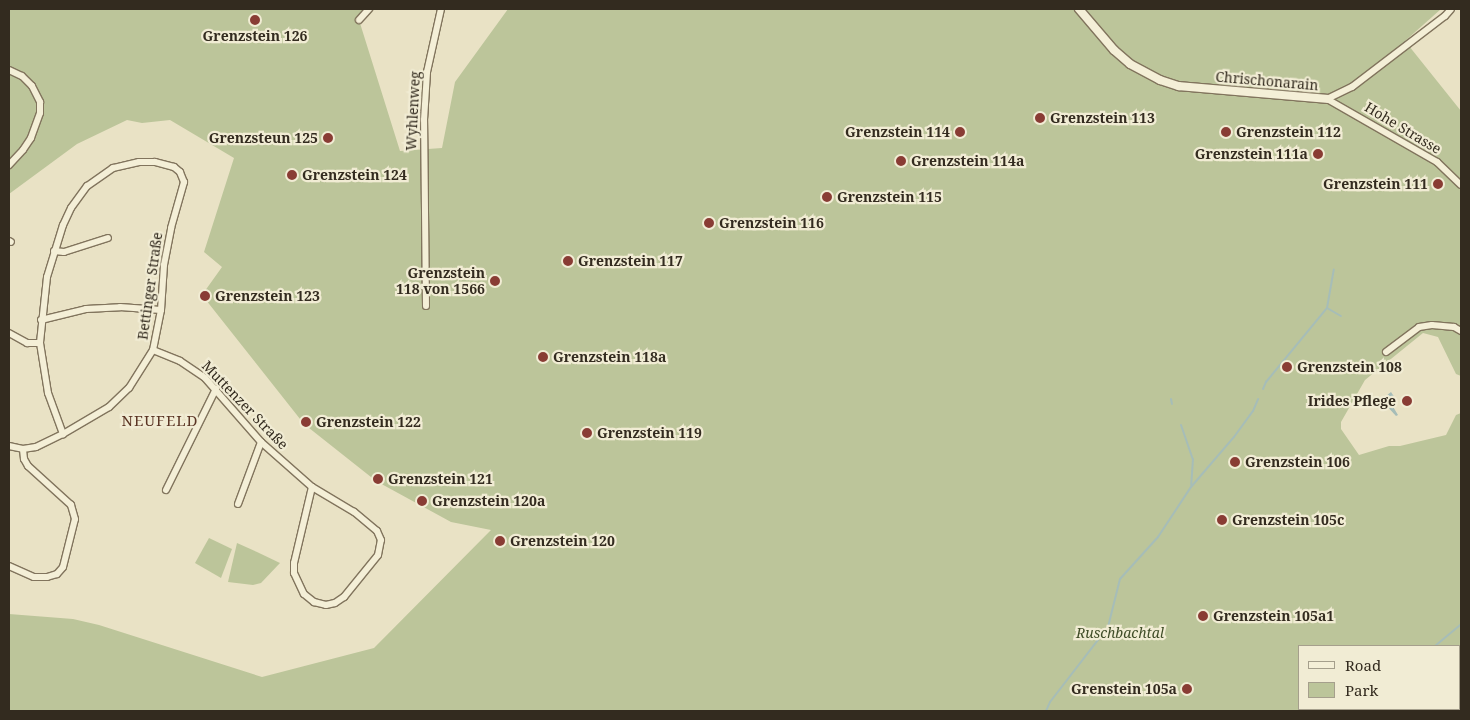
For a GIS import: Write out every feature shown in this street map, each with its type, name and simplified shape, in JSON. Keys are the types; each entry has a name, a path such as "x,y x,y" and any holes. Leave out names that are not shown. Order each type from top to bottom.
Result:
{"street":[{"path":"359,20 369,9"},
{"name":"Wyhlenweg","path":"426,306 423,185 426,72 441,9"},
{"name":"Chrischonarain","path":"1079,9 1119,54 1141,71 1160,80 1179,86 1328,99 1352,86 1446,16 1451,9"},
{"path":"9,70 22,76 32,86 40,102 40,113 31,138 9,165"},
{"name":"Hohe Strasse","path":"1328,99 1437,162 1461,185"},
{"name":"Bettinger Straße","path":"9,446 23,449 36,447 63,434 109,407 119,399 154,350 161,310 164,265 171,228 184,182 180,172 174,167 155,162 139,162 113,168 100,176 87,186 71,208 54,251"},
{"path":"63,434 48,393 40,342 47,277 54,251 64,252 108,238"},
{"path":"41,320 94,309 120,307 161,310"},
{"path":"1386,352 1419,327 1432,325 1454,327 1461,330"},
{"path":"9,333 27,342 40,342"},
{"name":"Muttenzer Straße","path":"154,350 194,369 216,390 261,442 312,487 354,512 376,531 381,540 378,554 344,597 335,603 326,605 314,602 304,594 294,573 294,563 312,487"},
{"path":"166,490 216,390"},
{"path":"238,504 261,442"},
{"path":"9,566 34,577 47,578 56,574 63,567 75,519 71,505 28,466 24,458 23,449"}],"green space":[{"name":"Ruschbachtal","path":"9,9 366,9 359,20 400,151 442,148 455,82 508,9 1441,9 1405,41 1461,111 1461,376 1456,374 1438,337 1423,333 1365,380 1341,422 1341,429 1359,455 1389,446 1400,446 1446,435 1456,415 1461,413 1461,711 9,711 9,614 73,619 99,625 262,677 374,648 491,530 451,522 376,481 304,424 202,295 222,267 204,252 234,158 170,120 142,123 127,120 77,144 9,194"},
{"path":"209,538 232,549 221,578 195,563"},
{"path":"237,543 280,563 261,583 253,585 228,582"}],"water":[{"path":"1391,392 1395,398 1392,405 1398,415 1396,416 1385,404 1386,396"}],"waterway":[{"path":"1263,389 1266,382 1327,308 1334,270"},
{"path":"1327,308 1341,316"},
{"path":"1171,399 1172,404"},
{"path":"1046,711 1050,702 1108,627 1120,579 1158,537 1191,487 1234,437 1253,411 1258,399"},
{"path":"1181,425 1193,459 1191,485"},
{"path":"1436,645 1461,624"}],"place":[{"name":"Grenzstein 126","path":"255,20"},
{"name":"Grenzstein 113","path":"1040,118"},
{"name":"Grenzstein 114","path":"960,132"},
{"name":"Grenzstein 112","path":"1226,132"},
{"name":"Grenzsteun 125","path":"328,138"},
{"name":"Grenzstein 111a","path":"1318,154"},
{"name":"Grenzstein 114a","path":"901,161"},
{"name":"Grenzstein 124","path":"292,175"},
{"name":"Grenzstein 111","path":"1438,184"},
{"name":"Grenzstein 115","path":"827,197"},
{"name":"Grenzstein 116","path":"709,223"},
{"name":"Grenzstein 117","path":"568,261"},
{"name":"Grenzstein 118 von 1566","path":"495,281"},
{"name":"Grenzstein 123","path":"205,296"},
{"name":"Grenzstein 118a","path":"543,357"},
{"name":"Grenzstein 108","path":"1287,367"},
{"name":"Irides Pflege","path":"1407,401"},
{"name":"Grenzstein 122","path":"306,422"},
{"name":"Grenzstein 119","path":"587,433"},
{"name":"Grenzstein 106","path":"1235,462"},
{"name":"Grenzstein 121","path":"378,479"},
{"name":"Grenzstein 120a","path":"422,501"},
{"name":"Grenzstein 105c","path":"1222,520"},
{"name":"Grenzstein 120","path":"500,541"},
{"name":"Grenzstein 105a1","path":"1203,616"},
{"name":"Grenstein 105a","path":"1187,689"}],"district":[{"name":"NEUFELD","path":"160,421"}]}
